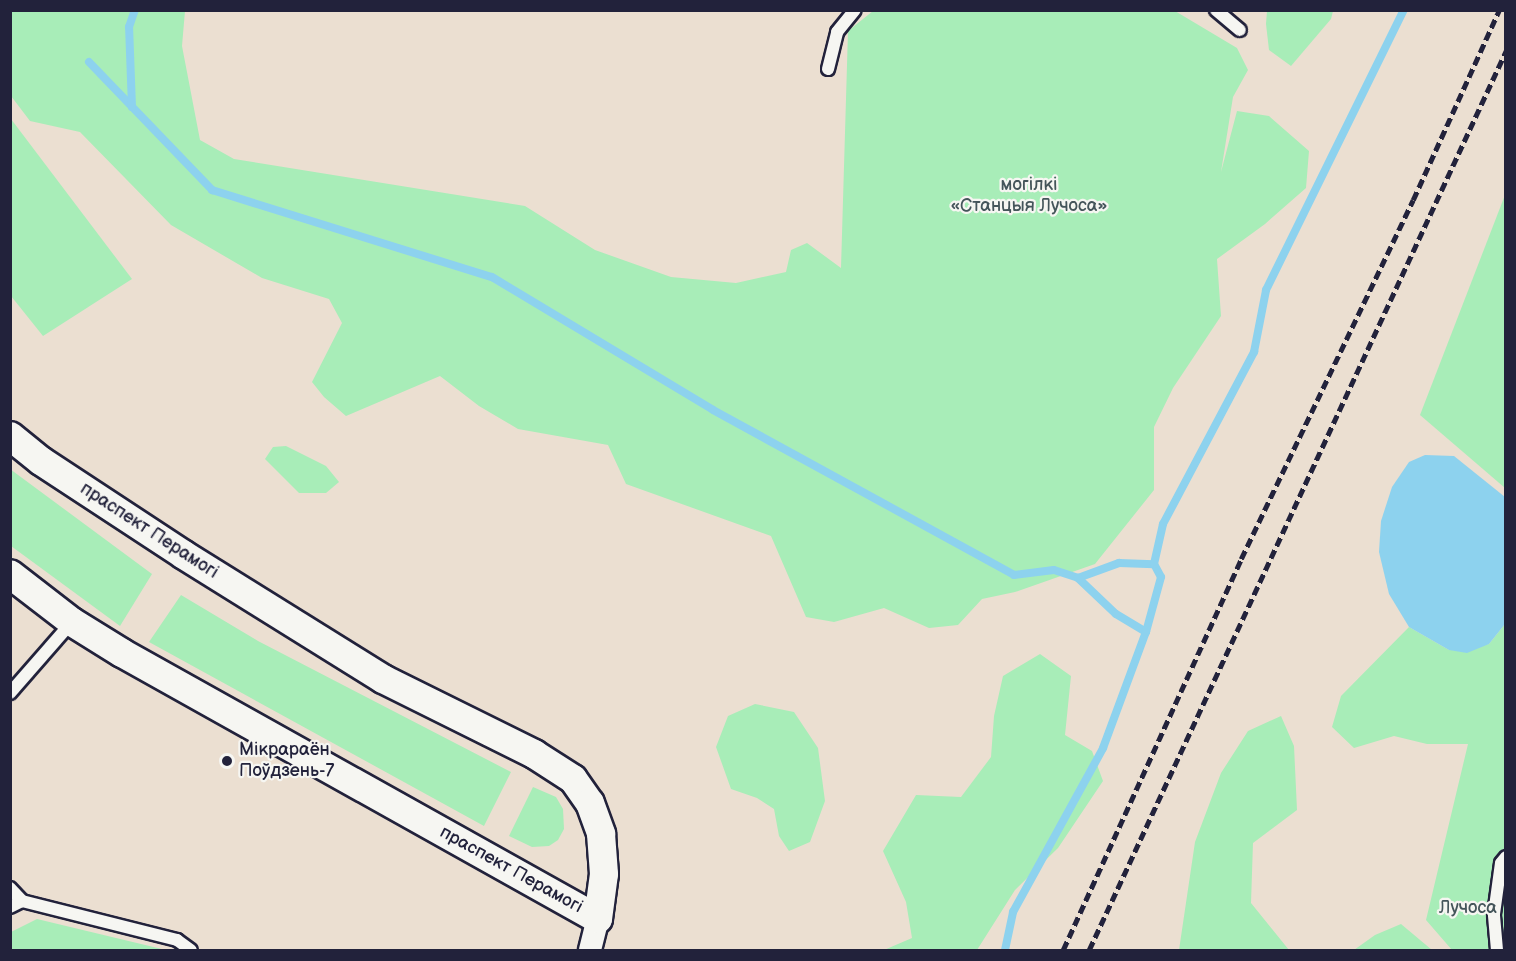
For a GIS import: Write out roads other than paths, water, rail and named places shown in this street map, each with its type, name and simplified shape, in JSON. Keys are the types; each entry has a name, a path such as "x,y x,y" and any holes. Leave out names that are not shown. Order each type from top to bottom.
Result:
{"street":[{"name":"праспект Перамогі","path":"10,436 41,461 175,549 382,679 534,754 573,779 590,803 601,834 604,874 598,919 132,659 72,622 10,574"},
{"path":"590,951 598,919"}],"lane":[{"path":"828,69 837,32 855,10"},
{"path":"1216,10 1240,30"},
{"path":"10,693 72,622"},
{"path":"1497,951 1494,914 1501,863 1506,857"},
{"path":"10,888 22,901 177,940 191,951"},
{"path":"10,908 22,901"}],"water":[{"path":"1425,455 1454,456 1505,497 1505,624 1489,644 1467,653 1449,650 1409,627 1389,594 1379,552 1381,521 1392,487 1409,462"}],"waterway":[{"path":"132,107 129,27 135,10"},
{"path":"1005,950 1013,912 1103,748 1146,632 1161,577 1154,564 1163,524 1254,352 1266,290 1404,10"},
{"path":"89,62 212,190 492,277 713,410 1014,575 1054,570 1078,578 1119,563 1154,564"},
{"path":"1078,578 1116,614 1146,632"}],"railway":[{"path":"1063,950 1241,559 1413,200 1499,10"},
{"path":"1089,950 1506,51"}],"place":[{"name":"Мікрараён Поўдзень-7","path":"227,761"}],"park label":[{"name":"могілкі «Станцыя Лучоса»","path":"1029,196"},
{"name":"Лучоса","path":"1468,908"}]}
